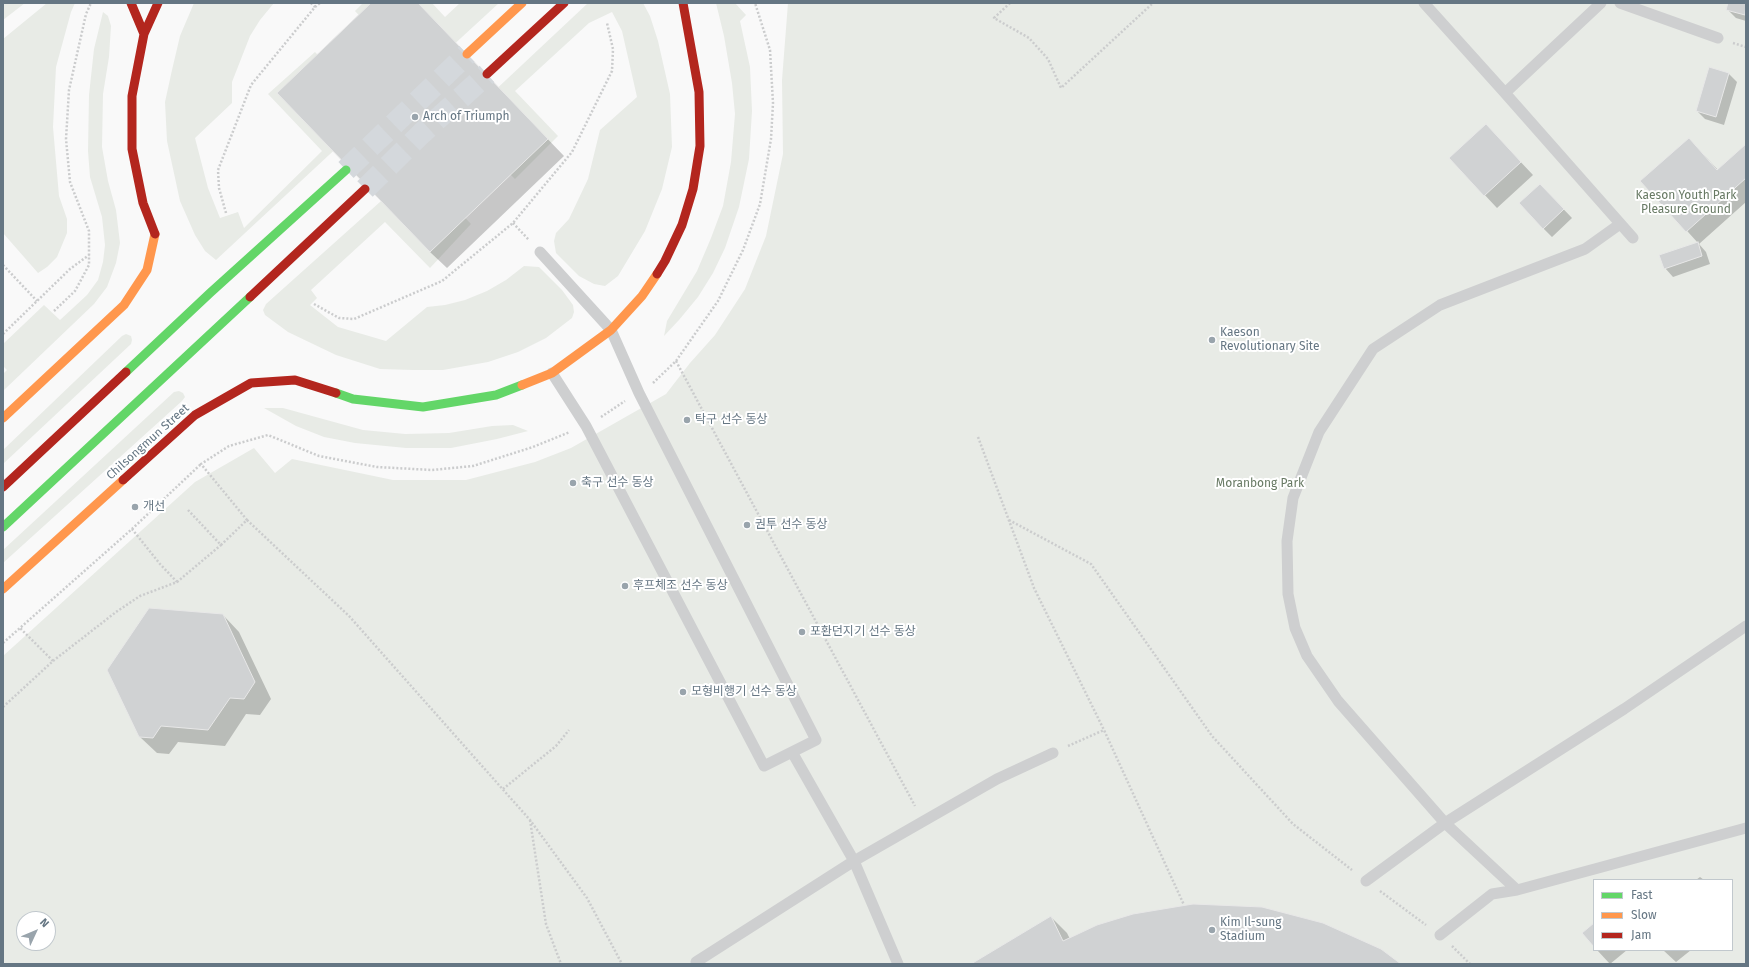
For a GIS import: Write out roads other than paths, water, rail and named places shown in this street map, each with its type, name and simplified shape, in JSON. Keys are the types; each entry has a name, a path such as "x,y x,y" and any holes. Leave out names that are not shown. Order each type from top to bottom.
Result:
{"main road":[{"path":"131,3 144,34"},
{"path":"3,418 124,305 148,270 155,235 143,203 132,149 132,96 144,34 158,3"},
{"path":"467,54 522,3"},
{"path":"487,74 564,3"},
{"name":"Chilsongmun Street","path":"3,590 195,415 251,383 295,380 352,399 423,407 496,396 552,372 611,330 642,296 665,261 682,225 693,189 700,146 699,92 683,3"},
{"path":"3,488 210,293 346,170"},
{"path":"3,527 365,189"}],"lane":[{"path":"1424,3 1633,238"},
{"path":"1505,93 1601,3"},
{"path":"1620,3 1718,38"},
{"path":"1517,890 1445,823 1338,702 1307,656 1294,628 1288,594 1287,541 1293,498 1319,432 1373,349 1440,305 1585,249 1620,224"},
{"path":"540,252 611,330 638,393 816,740 764,766 586,426 552,372"},
{"path":"1366,881 1445,823 1624,709 1746,626"},
{"path":"792,752 854,861 898,964"},
{"path":"696,962 854,861 997,779 1053,753"},
{"path":"1440,935 1492,894 1517,890 1746,828"}],"tunnel":[{"path":"346,170 467,54"},
{"path":"365,189 422,133 487,74"}],"place":[{"name":"Arch of Triumph","path":"415,117"},
{"name":"Kaeson Revolutionary Site","path":"1212,340"},
{"name":"탁구 선수 동상","path":"687,420"},
{"name":"축구 선수 동상","path":"573,483"},
{"name":"개선","path":"135,507"},
{"name":"권투 선수 동상","path":"747,525"},
{"name":"후프체조 선수 동상","path":"625,586"},
{"name":"포환던지기 선수 동상","path":"802,632"},
{"name":"모형비행기 선수 동상","path":"683,692"},
{"name":"Kim Il-sung Stadium","path":"1212,930"}],"park label":[{"name":"Kaeson Youth Park Pleasure Ground","path":"1686,203"},
{"name":"Moranbong Park","path":"1260,484"}]}
